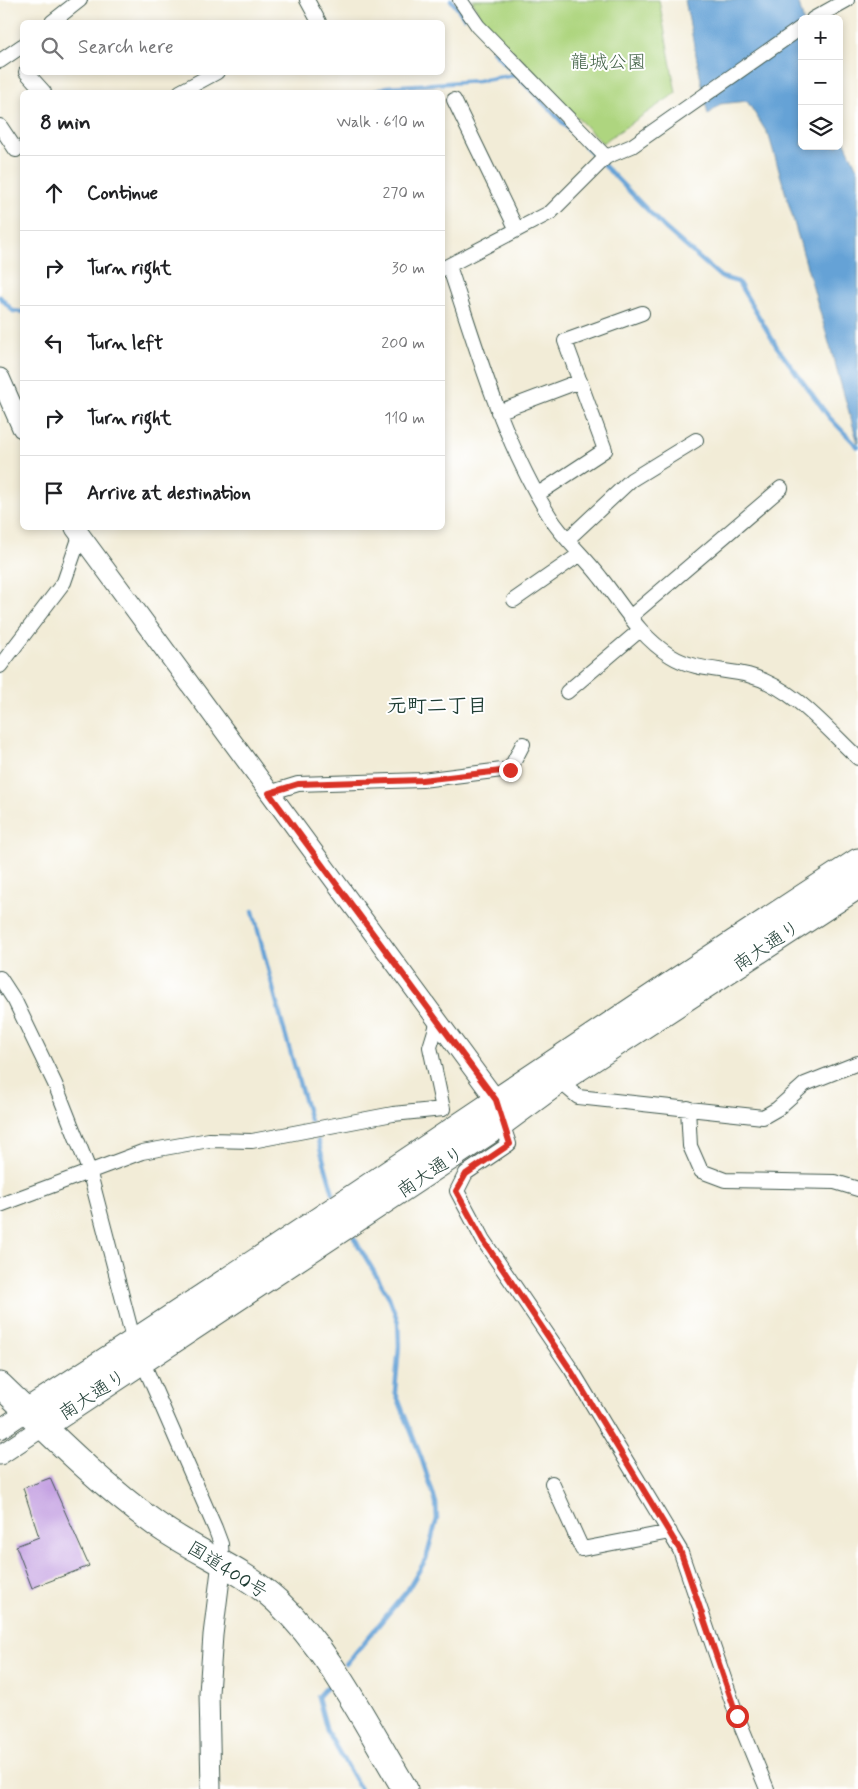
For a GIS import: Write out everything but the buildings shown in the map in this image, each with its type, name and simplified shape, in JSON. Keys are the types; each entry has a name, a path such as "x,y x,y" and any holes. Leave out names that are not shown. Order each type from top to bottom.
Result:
{"highway":[{"name":"南大通り","path":"36,1418 499,1111 858,861"},
{"name":"南大通り","path":"499,1111 559,1081 812,914 858,886"},
{"name":"国道400号","path":"0,1385 105,1485 130,1505 164,1529 222,1562 265,1591 312,1640 335,1673 405,1789"}],"street":[{"path":"55,20 80,0"},
{"path":"306,0 318,20"},
{"path":"460,0 478,26 606,157"},
{"path":"820,15 846,0"},
{"path":"798,30 632,146 606,157 551,212 446,267 498,412 538,494 553,521 640,630 672,657 692,664 749,675 783,690 809,711 858,758"},
{"path":"0,61 18,50"},
{"path":"29,75 42,90"},
{"path":"184,90 211,75"},
{"path":"454,100 517,230"},
{"path":"0,126 16,150"},
{"path":"538,494 605,450 566,341 642,313"},
{"path":"498,412 580,380"},
{"path":"2,385 20,424"},
{"path":"568,539 631,480 696,440"},
{"path":"630,617 781,488"},
{"path":"0,666 64,582 77,532"},
{"path":"77,532 438,1022 499,1111 510,1144 466,1174 456,1191 483,1240 570,1369 680,1550 737,1716 767,1789"},
{"path":"514,600 580,554"},
{"path":"567,692 640,630"},
{"path":"269,793 298,784 422,780 510,770 523,744"},
{"path":"0,978 15,1001 55,1084 89,1170 138,1352 221,1544 222,1562 213,1635 209,1693 212,1789"},
{"path":"0,1204 142,1152 209,1140 252,1141 393,1114 443,1109 430,1047 438,1022"},
{"path":"559,1081 578,1097 763,1117 776,1109 805,1084 858,1063"},
{"path":"688,1108 690,1146 701,1171 725,1180 835,1182 858,1189"},
{"name":"南大通り","path":"0,1429 36,1418"},
{"name":"南大通り","path":"0,1455 36,1418"},
{"path":"552,1483 582,1549 670,1532"}],"green space":[{"name":"龍城公園","path":"472,0 659,0 676,93 602,143 481,18"}],"water":[{"path":"685,0 798,0 802,15 798,15 798,150 843,150 843,138 858,171 858,443 769,136 747,101 720,104 708,115"}],"waterway":[{"path":"451,0 464,17"},
{"path":"493,51 665,228 721,277 738,282 777,347 829,417 858,447"},
{"path":"379,90 387,87 478,81 515,75"},
{"path":"0,297 13,311 20,312"},
{"path":"253,911 310,1120"},
{"path":"318,1141 333,1193"},
{"path":"346,1664 407,1591 426,1559 437,1519 436,1503 421,1457 395,1391 399,1346 398,1322 389,1297 354,1238"},
{"path":"327,1687 318,1697 327,1731 360,1789"}],"district":[{"name":"元町二丁目","path":"437,705"}],"route":[{"path":"510,770 422,780 298,784 269,793 496,1100 510,1144 466,1174 456,1191 483,1240 570,1369 680,1550 737,1716"}]}
